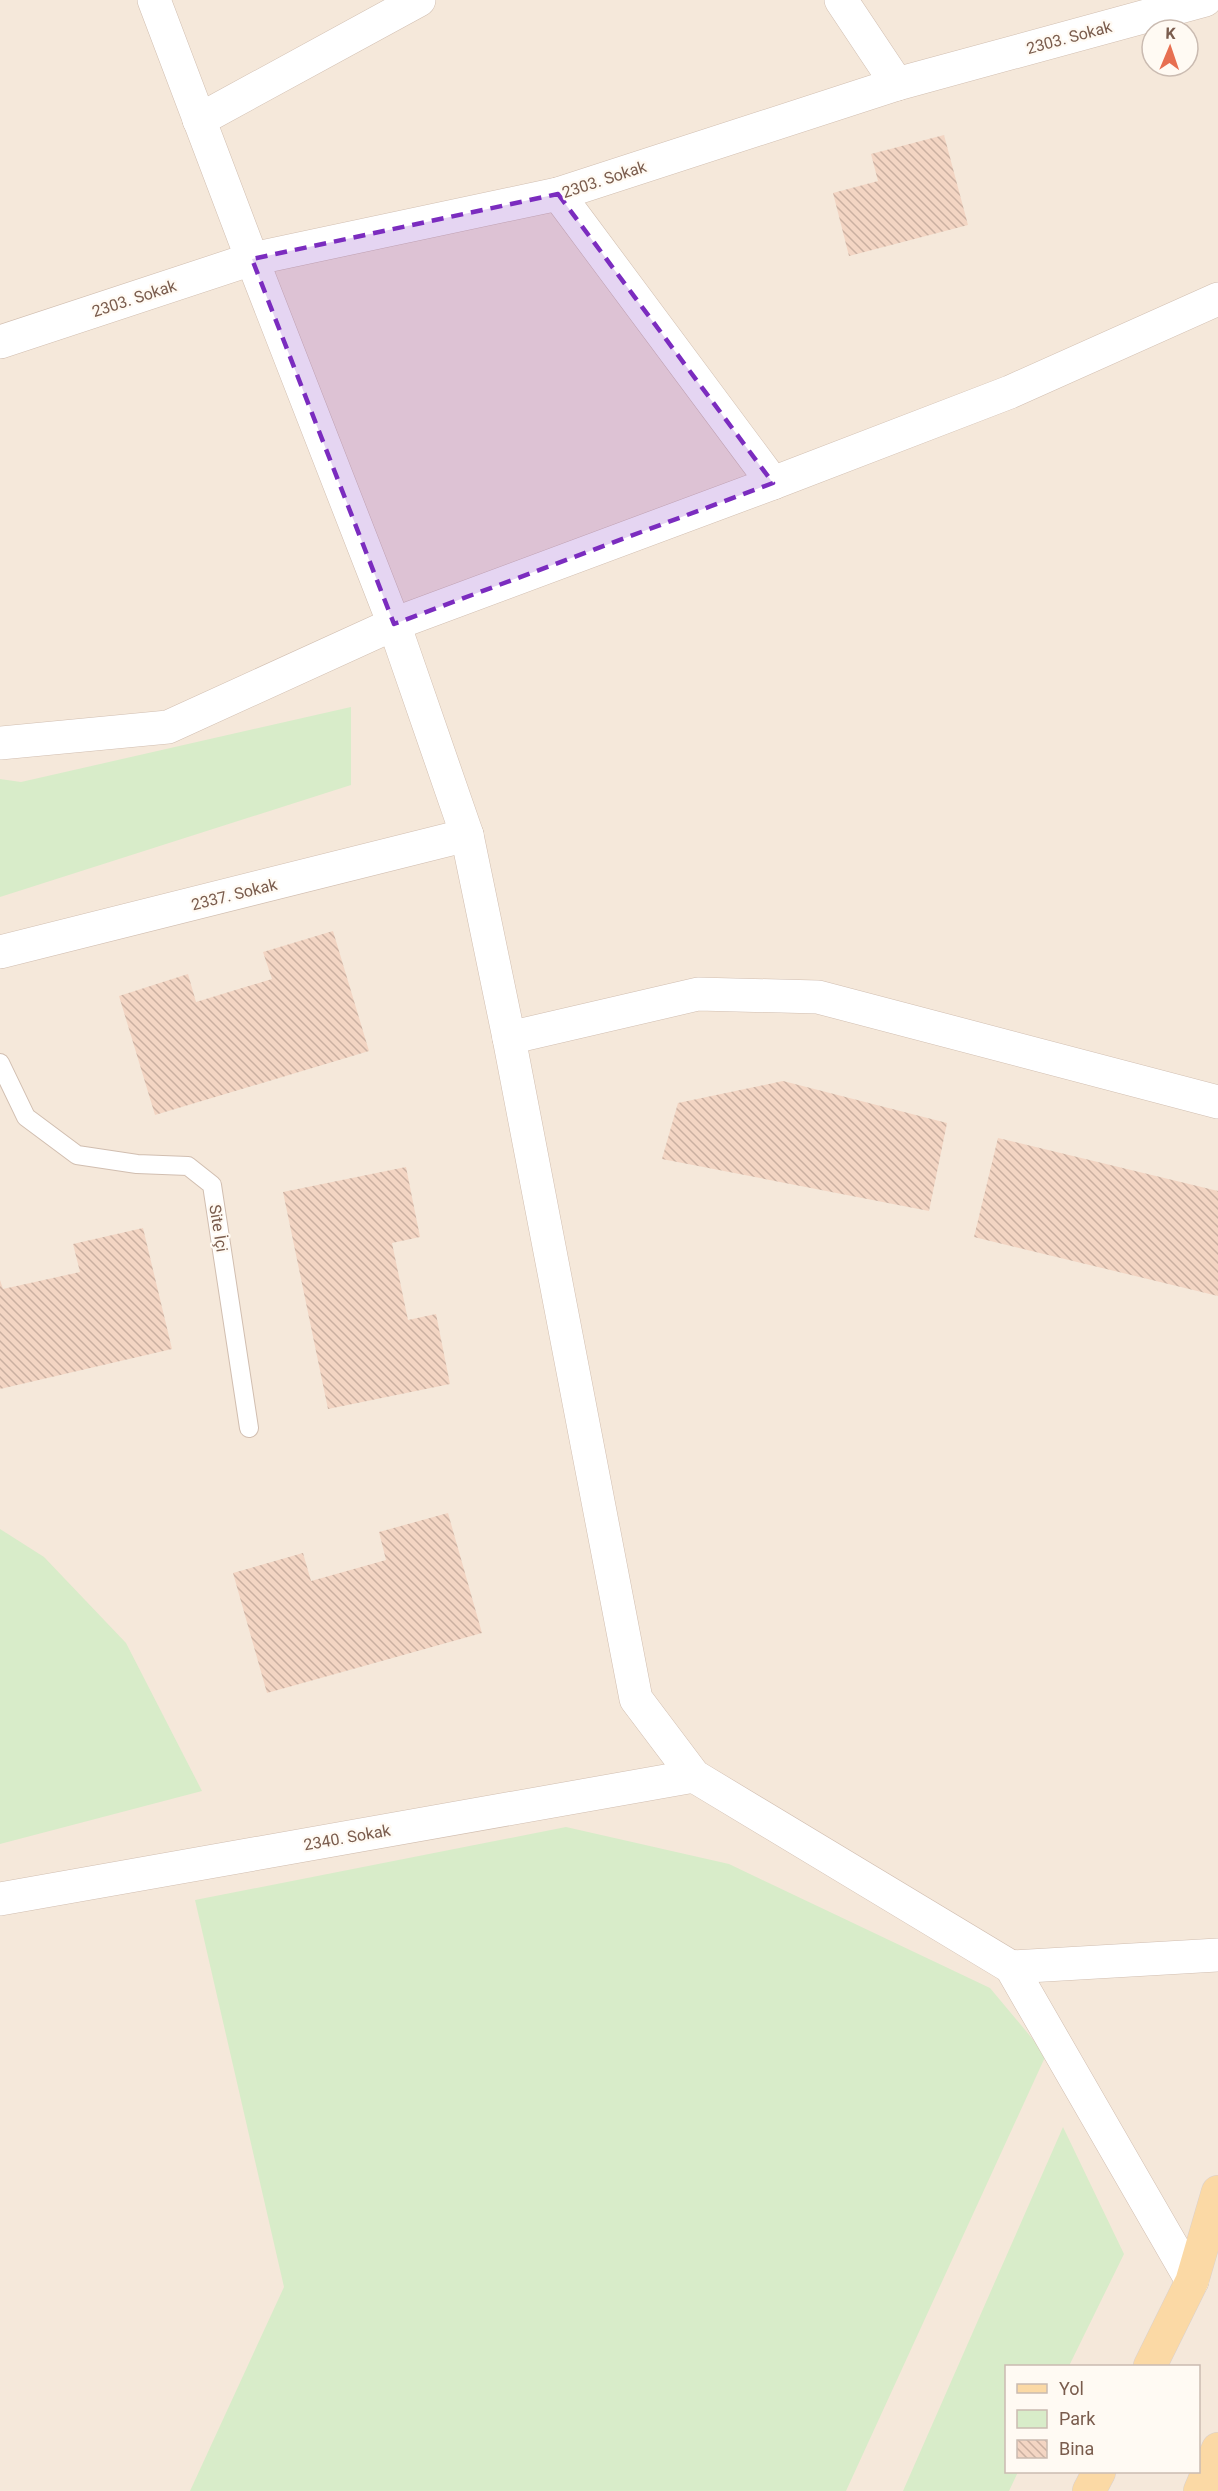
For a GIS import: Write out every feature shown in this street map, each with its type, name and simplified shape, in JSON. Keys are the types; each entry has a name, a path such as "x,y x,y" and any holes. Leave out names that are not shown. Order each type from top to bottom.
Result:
{"main road":[{"path":"1151,2365 1192,2281 1218,2192"},
{"path":"1200,2491 1218,2449"},
{"path":"1089,2491 1098,2473"}],"street":[{"path":"154,0 394,624 467,835 509,1038 636,1699 694,1776 1011,1967 1192,2281"},
{"path":"200,120 419,0"},
{"path":"841,0 897,84"},
{"name":"2303. Sokak","path":"0,342 252,259 558,194 897,84 1200,1"},
{"path":"558,194 773,483"},
{"path":"0,743 168,727 394,624 1010,392 1218,299"},
{"name":"2337. Sokak","path":"0,952 467,835"},
{"path":"509,1038 698,994 818,997 1218,1102"},
{"name":"2340. Sokak","path":"0,1899 694,1776"},
{"path":"1011,1967 1218,1955"}],"lane":[{"name":"Site İçi","path":"0,1063 26,1117 77,1155 137,1164 188,1166 212,1185 249,1428"}],"highlighted area":[{"path":"558,194 773,483 394,624 252,259"}],"shaded area":[{"path":"0,0 1218,0 1218,2491 0,2491"}],"green space":[{"path":"351,707 351,785 0,897 0,779 21,782"},
{"path":"0,1529 44,1557 126,1643 202,1791 0,1844"},
{"path":"566,1827 729,1864 990,1988 1046,2055 846,2491 190,2491 284,2287 195,1900"},
{"path":"1063,2127 1124,2254 1069,2365 1005,2365 1005,2473 1018,2473 1009,2491 903,2491"}],"building":[{"path":"944,135 968,225 849,256 833,193 878,181 871,154"},
{"path":"333,931 369,1051 155,1115 119,996 188,974 196,1002 272,979 263,952"},
{"path":"783,1081 947,1123 929,1211 662,1159 678,1103"},
{"path":"998,1138 1218,1191 1218,1296 974,1237"},
{"path":"406,1167 420,1237 392,1243 408,1320 436,1314 450,1384 328,1409 283,1192"},
{"path":"143,1228 172,1349 0,1389 0,1280 3,1289 80,1272 73,1244"},
{"path":"448,1513 482,1633 267,1693 233,1573 303,1553 311,1581 386,1560 379,1532"}]}
